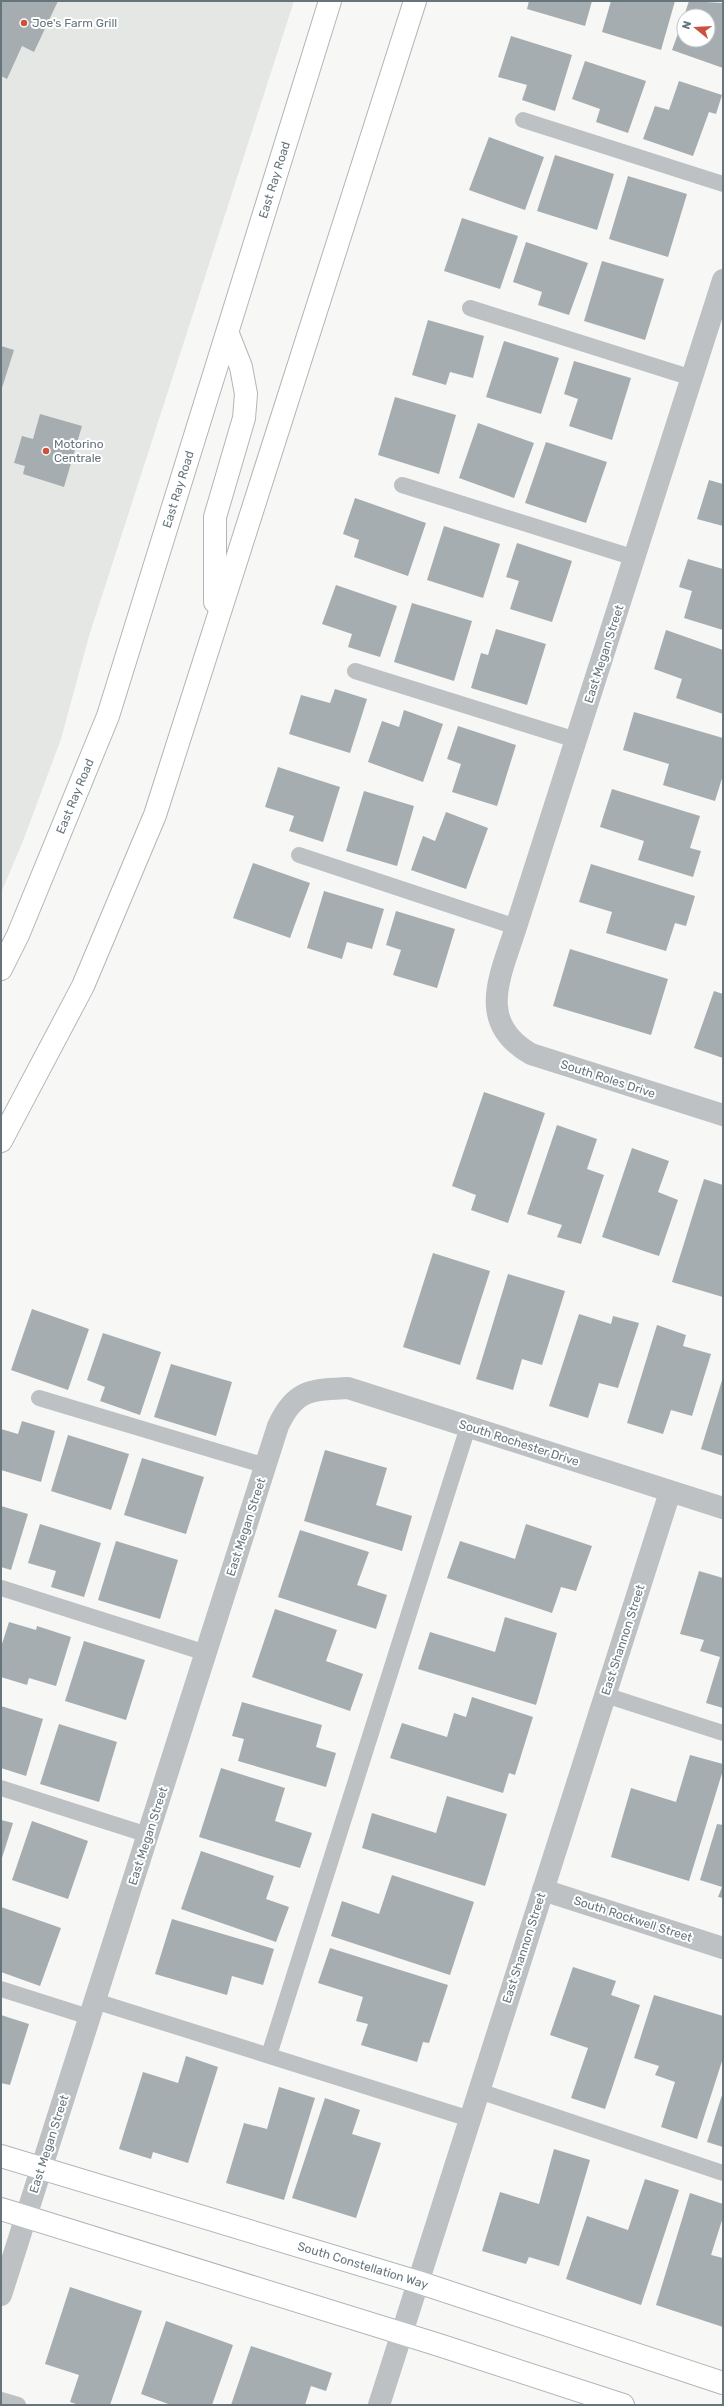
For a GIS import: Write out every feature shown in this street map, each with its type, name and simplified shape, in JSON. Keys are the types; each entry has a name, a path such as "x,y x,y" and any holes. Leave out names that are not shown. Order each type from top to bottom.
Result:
{"main road":[{"name":"East Ray Road","path":"1,969 18,935 108,716 228,334 330,1"},
{"path":"1,1141 83,986 155,815 415,1"},
{"path":"216,621 215,517 244,418 246,394 241,367 228,334"},
{"name":"South Constellation Way","path":"1,2156 418,2282 723,2383"},
{"path":"1,2209 623,2405"}],"street":[{"name":"East Megan Street","path":"503,1028 498,1015 496,995 516,927 723,280"},
{"name":"South Roles Drive","path":"503,1028 518,1047 531,1054 723,1115"},
{"name":"South Rochester Drive","path":"314,1390 348,1388 723,1508"},
{"name":"East Megan Street","path":"1,2295 278,1426 288,1409 298,1398 314,1390"},
{"name":"East Shannon Street","path":"378,2405 670,1492"},
{"name":"South Rockwell Street","path":"543,1890 723,1948"}],"lane":[{"path":"523,120 723,184"},
{"path":"470,308 692,378"},
{"path":"402,485 634,558"},
{"path":"355,671 576,740"},
{"path":"299,854 516,927"},
{"path":"39,1398 266,1466"},
{"path":"269,2055 468,1427"},
{"path":"1,1588 206,1653"},
{"path":"605,1695 723,1733"},
{"path":"1,1788 148,1835"},
{"path":"1,1989 92,2009 269,2055 470,2119"},
{"path":"479,2091 723,2173"},
{"path":"1,2400 18,2405"}],"shaded area":[{"path":"1,1 294,1 89,636 61,739 23,841 1,893"}],"building":[{"name":"Joe's Farm Grill","path":"1,1 58,1 34,52 22,46 7,79 1,76"},
{"path":"529,1 592,1 585,26 527,9"},
{"path":"611,1 675,1 661,50 602,32"},
{"path":"689,1 723,3 723,68 672,50 676,39 676,48 716,48 716,8 687,8"},
{"path":"511,36 572,55 555,111 522,100 527,85 498,77"},
{"path":"585,61 646,81 628,133 596,122 600,109 572,99"},
{"path":"679,81 722,95 716,114 709,112 693,156 643,139 655,106 669,110"},
{"path":"489,137 544,157 525,210 469,190"},
{"path":"555,155 614,174 597,230 537,211"},
{"path":"628,176 687,194 668,257 609,239"},
{"path":"462,218 518,236 500,289 444,271"},
{"path":"526,242 588,263 569,315 538,305 542,292 513,282"},
{"path":"602,261 664,279 645,340 584,321"},
{"path":"428,320 484,336 473,378 450,372 446,385 412,375"},
{"path":"504,341 559,358 541,414 486,397"},
{"path":"1,346 14,350 1,391"},
{"path":"574,361 631,378 612,440 569,426 578,399 564,394"},
{"path":"395,397 456,415 439,474 378,455"},
{"name":"Motorino Centrale","path":"40,414 82,426 64,487 23,474 25,466 14,463 22,436 33,439"},
{"path":"478,423 534,443 514,498 459,478"},
{"path":"546,442 607,462 586,523 525,503"},
{"path":"709,480 723,484 723,526 697,519"},
{"path":"355,498 426,523 408,576 354,557 359,540 343,534"},
{"path":"444,526 500,544 483,598 427,580"},
{"path":"517,543 572,561 552,622 510,609 519,581 506,577"},
{"path":"688,559 723,569 723,630 684,618 692,591 679,587"},
{"path":"336,585 397,606 380,657 348,647 352,634 322,624"},
{"path":"412,603 472,621 454,681 394,662"},
{"path":"496,629 546,644 527,705 471,688 481,653 488,655"},
{"path":"666,630 723,650 723,714 676,698 682,679 654,669"},
{"path":"335,689 367,699 350,753 289,734 301,695 330,703"},
{"path":"404,710 443,724 423,782 368,762 382,721 399,727"},
{"path":"634,712 723,738 723,775 715,801 663,785 669,764 623,750"},
{"path":"458,726 516,745 497,806 452,792 461,764 447,759"},
{"path":"278,767 340,787 323,842 289,831 294,816 265,807"},
{"path":"612,789 700,816 690,848 701,851 693,877 638,860 644,841 600,827"},
{"path":"364,791 414,806 397,866 346,851"},
{"path":"446,812 488,828 466,889 411,870 423,836 435,841"},
{"path":"253,863 310,883 290,938 233,918"},
{"path":"591,864 695,896 686,926 675,923 666,951 606,933 612,912 579,902"},
{"path":"324,891 384,909 372,949 347,942 342,959 307,948"},
{"path":"396,911 455,929 437,988 393,975 401,950 386,945"},
{"path":"570,949 668,979 651,1035 553,1006"},
{"path":"714,991 723,994 723,1058 694,1048"},
{"path":"484,1092 545,1113 508,1223 471,1210 476,1195 452,1186"},
{"path":"557,1125 597,1139 587,1169 604,1175 581,1244 557,1237 562,1225 527,1214"},
{"path":"632,1148 669,1161 658,1192 678,1200 659,1256 602,1237"},
{"path":"704,1179 723,1185 723,1297 672,1282"},
{"path":"433,1253 490,1271 460,1365 403,1347"},
{"path":"508,1274 565,1291 542,1365 522,1359 513,1390 476,1379"},
{"path":"32,1309 89,1329 68,1390 11,1370"},
{"path":"579,1314 611,1324 613,1316 639,1323 618,1388 599,1383 588,1418 549,1406"},
{"path":"657,1325 686,1335 683,1346 711,1354 692,1416 671,1410 663,1434 627,1423"},
{"path":"103,1333 161,1352 140,1415 100,1401 105,1387 87,1380"},
{"path":"171,1364 232,1382 216,1436 154,1417"},
{"path":"723,1377 723,1456 701,1449"},
{"path":"22,1421 55,1431 41,1482 1,1470 1,1429 18,1434"},
{"path":"68,1435 129,1454 111,1510 51,1491"},
{"path":"325,1450 387,1468 376,1505 412,1516 402,1551 304,1521"},
{"path":"142,1458 204,1477 186,1534 124,1515"},
{"path":"1,1506 28,1514 11,1570 1,1567"},
{"path":"40,1524 101,1543 84,1597 51,1587 56,1571 28,1563"},
{"path":"526,1524 592,1546 576,1591 561,1587 552,1613 447,1578 460,1541 515,1559"},
{"path":"300,1530 369,1552 357,1585 387,1595 376,1629 278,1597"},
{"path":"116,1541 178,1560 160,1619 98,1600"},
{"path":"699,1571 723,1578 723,1708 706,1703 720,1657 700,1651 704,1640 680,1634"},
{"path":"275,1609 337,1630 326,1661 363,1674 350,1711 252,1677"},
{"path":"505,1617 557,1633 536,1705 418,1669 430,1632 495,1652"},
{"path":"9,1622 36,1630 37,1626 71,1637 56,1686 29,1678 27,1685 1,1677 1,1647"},
{"path":"84,1641 145,1660 126,1720 65,1701"},
{"path":"472,1697 533,1717 515,1775 509,1773 503,1793 390,1758 402,1723 447,1737 454,1713 466,1717"},
{"path":"242,1702 322,1725 316,1747 336,1753 326,1787 238,1761 244,1739 232,1736"},
{"path":"1,1706 43,1719 26,1776 1,1768"},
{"path":"59,1724 117,1742 99,1802 40,1784"},
{"path":"690,1755 723,1764 723,1770 689,1881 611,1857 631,1788 676,1802"},
{"path":"221,1768 285,1788 275,1821 312,1833 300,1868 199,1837"},
{"path":"447,1796 507,1814 485,1886 362,1848 372,1813 436,1833"},
{"path":"1,1820 13,1823 1,1861"},
{"path":"32,1821 88,1841 68,1899 12,1880"},
{"path":"717,1824 723,1825 723,1898 718,1897 722,1887 700,1880"},
{"path":"201,1851 274,1876 266,1899 289,1907 276,1942 181,1909"},
{"path":"392,1875 474,1902 450,1975 331,1936 342,1901 379,1914"},
{"path":"1,1907 61,1928 40,1986 1,1972"},
{"path":"172,1919 274,1949 263,1985 232,1976 227,1995 155,1974"},
{"path":"330,1948 448,1985 429,2043 423,2042 417,2062 361,2045 368,2024 356,2021 363,1997 318,1983"},
{"path":"573,1967 616,1981 611,1995 640,2005 605,2109 571,2098 588,2048 550,2035"},
{"path":"654,1995 723,2016 723,2058 697,2139 661,2127 675,2082 655,2075 659,2066 634,2058"},
{"path":"1,2015 29,2024 10,2085 1,2083"},
{"path":"186,2056 218,2067 188,2163 153,2152 151,2159 119,2149 143,2072 178,2083"},
{"path":"279,2087 315,2098 284,2200 226,2183 244,2123 267,2129"},
{"path":"723,2092 723,2147 707,2142"},
{"path":"325,2098 360,2110 352,2134 381,2143 356,2218 292,2198"},
{"path":"554,2149 590,2160 559,2266 529,2257 526,2264 482,2251 500,2192 539,2204"},
{"path":"645,2179 679,2190 641,2305 566,2279 587,2216 628,2230"},
{"path":"690,2193 723,2204 723,2217 711,2255 723,2258 723,2327 656,2305"},
{"path":"70,2287 142,2311 110,2405 79,2405 70,2402 79,2375 45,2364"},
{"path":"166,2321 233,2345 212,2405 171,2405 141,2394"},
{"path":"251,2346 332,2373 326,2391 311,2386 305,2405 231,2405"}],"place":[{"name":"Joe's Farm Grill","path":"24,23"},
{"name":"Motorino Centrale","path":"46,451"}]}
